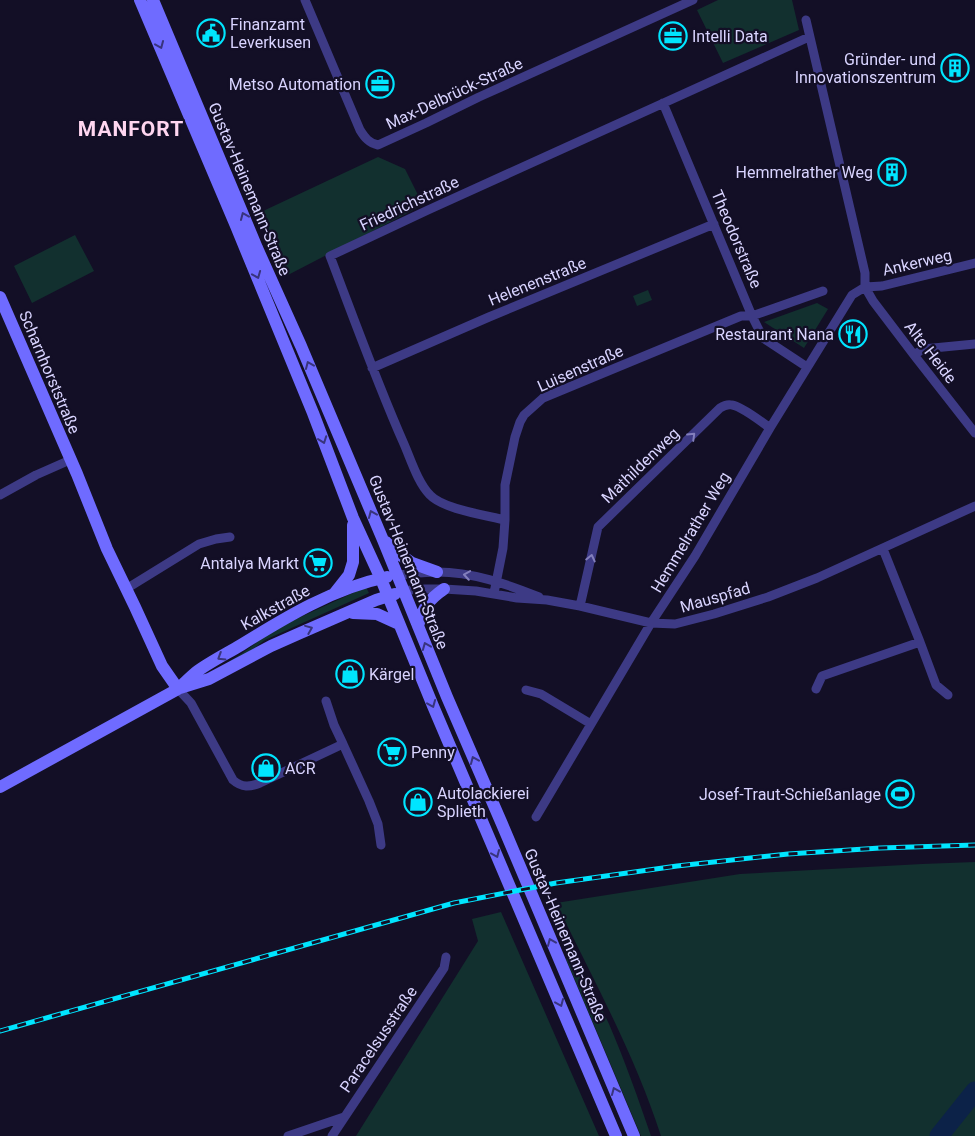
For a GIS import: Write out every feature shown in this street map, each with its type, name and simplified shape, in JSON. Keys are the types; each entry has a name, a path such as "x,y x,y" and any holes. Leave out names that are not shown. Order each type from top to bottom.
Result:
{"main road":[{"name":"Gustav-Heinemann-Straße","path":"140,0 248,254 313,413 353,518 381,579 616,1136"},
{"name":"Gustav-Heinemann-Straße","path":"157,4 257,248 301,346 398,575 447,697 634,1136"},
{"name":"Scharnhorststraße","path":"0,297 108,550 162,666 178,689"},
{"path":"334,594 348,575 353,562 353,518"},
{"path":"383,540 407,560 437,572"},
{"name":"Kalkstraße","path":"178,689 196,672 300,610 359,585 398,575"},
{"path":"418,626 427,604 433,596 444,589"},
{"name":"Kalkstraße","path":"0,787 178,689 209,679 271,646 404,591"},
{"path":"348,613 377,614 399,624"}],"street":[{"name":"Max-Delbrück-Straße","path":"305,0 360,130 372,144 378,145 522,77 693,0"},
{"path":"806,20 865,273 865,287"},
{"name":"Friedrichstraße","path":"505,520 440,503 422,485 372,368 330,256 810,37"},
{"name":"Theodorstraße","path":"663,103 752,316 763,338 807,367"},
{"name":"Helenenstraße","path":"372,368 489,317 714,224"},
{"name":"Ankerweg","path":"865,287 882,286 975,264"},
{"name":"Alte Heide","path":"865,287 914,355 975,433"},
{"name":"Hemmelrather Weg","path":"536,817 651,623 696,556 807,367 852,295 865,287"},
{"name":"Luisenstraße","path":"494,594 503,548 505,484 515,437 524,416 543,398 741,316 752,316 823,291"},
{"path":"914,355 922,350 975,344"},
{"name":"Mathildenweg","path":"580,606 598,527 720,408 731,404 770,428"},
{"name":"Scharnhorststraße","path":"0,495 36,475 70,460"},
{"name":"Mauspfad","path":"404,591 444,589 476,591 580,606 651,623 675,624 768,597 817,578 975,506"},
{"path":"126,589 199,544 230,537"},
{"path":"883,549 936,685 948,695"},
{"name":"Mauspfad","path":"398,575 437,572 479,577 518,588 547,600"},
{"path":"816,689 822,676 920,642"},
{"path":"178,689 191,703 233,780 238,785 252,786 260,784 343,744"},
{"path":"526,690 541,694 591,724"},
{"path":"326,701 334,725 369,800 378,824 381,845"},
{"name":"Paracelsusstraße","path":"332,1136 444,968 446,957"},
{"path":"288,1136 344,1117"}],"green space":[{"path":"718,0 792,0 799,30 723,63 697,10"},
{"path":"378,157 405,169 423,205 286,276 261,212"},
{"path":"75,235 94,271 32,303 14,266"},
{"path":"648,290 652,300 637,306 633,296"},
{"path":"817,303 828,309 804,348 764,322"},
{"path":"366,587 369,593 265,640 238,660 225,664 271,632"},
{"path":"975,862 975,1136 661,1136 651,1106 626,1047 556,903 740,874"},
{"path":"501,912 599,1136 356,1136 478,941 472,919"},
{"path":"572,957 588,981 609,1024 651,1136 641,1136 566,959"}],"waterway":[{"path":"939,1136 975,1091"}],"railway":[{"path":"0,1031 454,903 556,883 677,866 788,854 880,848 975,845"}],"place":[{"name":"Finanzamt Leverkusen","path":"211,33"},
{"name":"Intelli Data","path":"673,36"},
{"name":"Gründer- und Innovationszentrum","path":"955,68"},
{"name":"Metso Automation","path":"380,84"},
{"name":"Hemmelrather Weg","path":"892,172"},
{"name":"Restaurant Nana","path":"853,334"},
{"name":"Antalya Markt","path":"318,563"},
{"name":"Kärgel","path":"350,674"},
{"name":"Penny","path":"392,752"},
{"name":"ACR","path":"266,768"},
{"name":"Josef-Traut-Schießanlage","path":"900,794"},
{"name":"Autolackierei Splieth","path":"418,802"}],"district":[{"name":"MANFORT","path":"131,129"}]}
